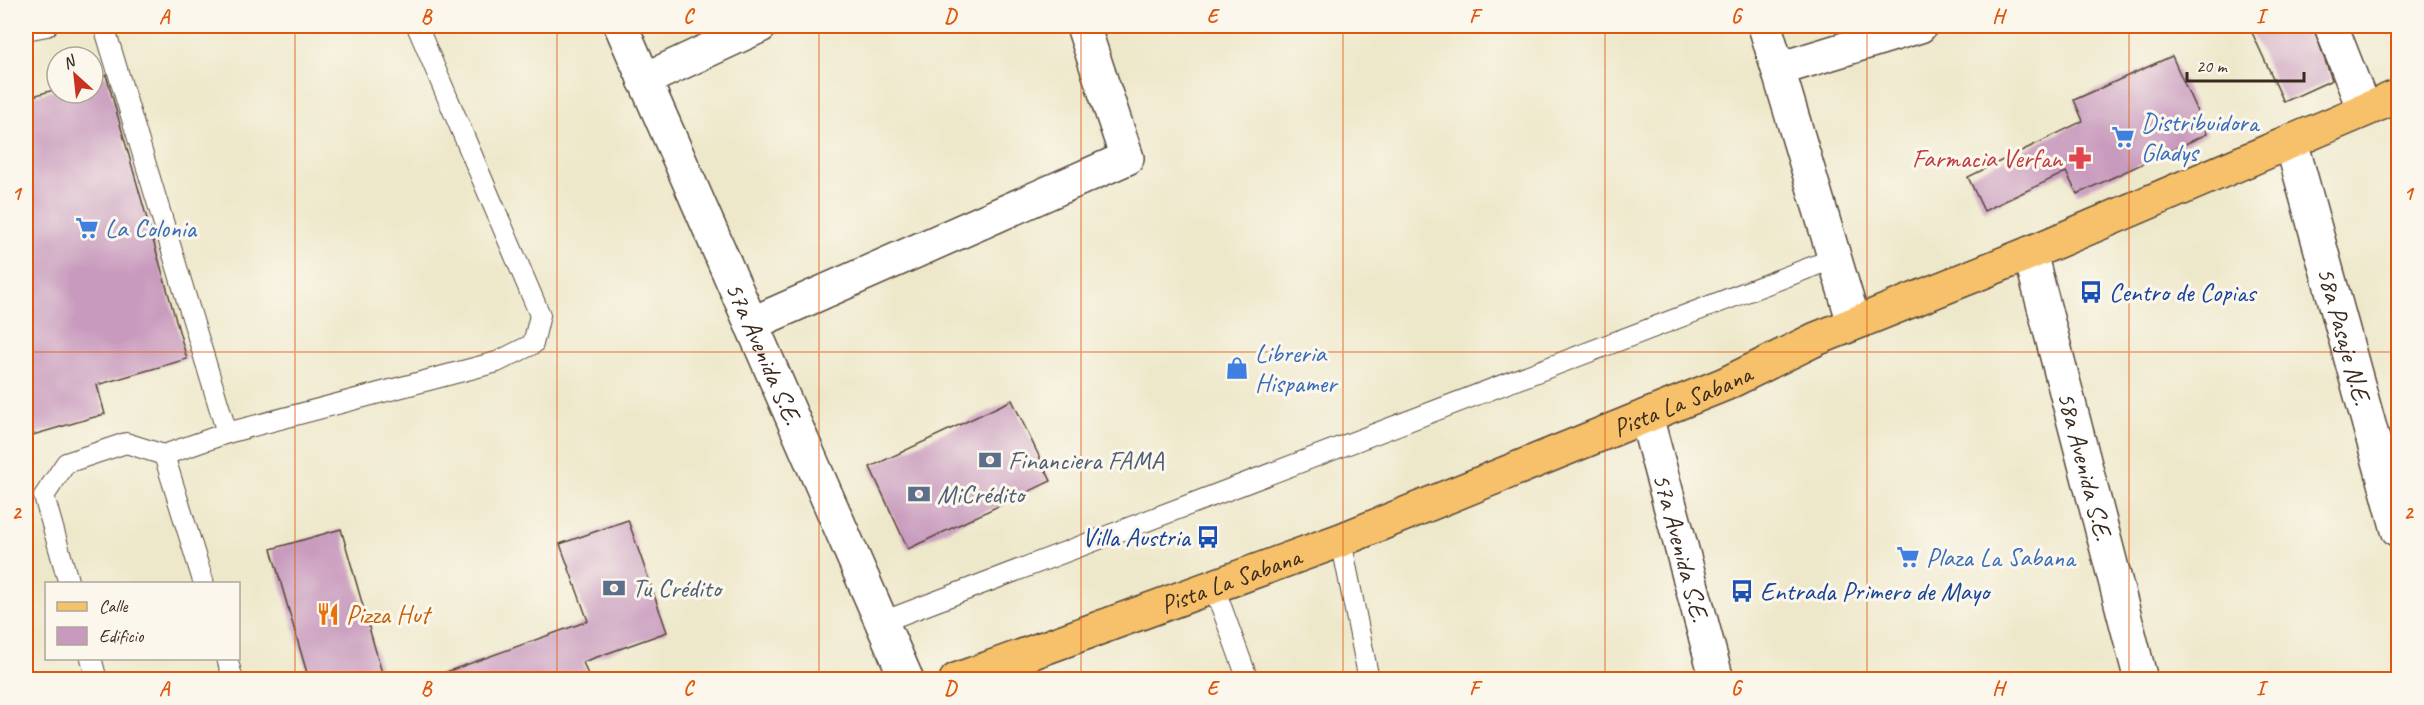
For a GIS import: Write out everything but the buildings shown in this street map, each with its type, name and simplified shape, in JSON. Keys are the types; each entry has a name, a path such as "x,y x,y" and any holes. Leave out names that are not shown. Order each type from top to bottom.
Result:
{"main road":[{"name":"Pista La Sabana","path":"956,680 1341,540 1725,384 1816,339 2030,253 2398,96"}],"street":[{"name":"57a Avenida S.E.","path":"621,26 907,680"},
{"path":"644,80 760,26"},
{"path":"752,324 1126,158 1083,26"},
{"path":"1765,26 1854,323"},
{"path":"1779,69 1920,26"},
{"path":"2331,26 2364,110"},
{"name":"58a Pasaje N.E.","path":"2291,141 2398,530"},
{"name":"58a Avenida S.E.","path":"2030,253 2141,680"},
{"name":"57a Avenida S.E.","path":"1646,416 1717,680"}],"lane":[{"path":"26,30 47,26"},
{"path":"104,26 227,433"},
{"path":"68,582 44,496 66,463 126,442 164,455 227,433 496,362 533,344 540,315 417,26"},
{"path":"882,622 1835,258"},
{"path":"164,455 203,582"},
{"path":"1341,540 1369,680"},
{"path":"1214,587 1248,680"},
{"path":"92,660 97,680"},
{"path":"228,660 233,680"}],"place":[{"name":"Distribuidora Gladys","path":"2123,137"},
{"name":"Farmacia Verfan","path":"2080,158"},
{"name":"La Colonia","path":"87,228"},
{"name":"Centro de Copias","path":"2091,292"},
{"name":"Libreria Hispamer","path":"1237,368"},
{"name":"Financiera FAMA","path":"990,460"},
{"name":"MiCrédito","path":"919,494"},
{"name":"Villa Austria","path":"1208,537"},
{"name":"Plaza La Sabana","path":"1908,557"},
{"name":"Tu Crédito","path":"614,588"},
{"name":"Entrada Primero de Mayo","path":"1742,591"},
{"name":"Pizza Hut","path":"328,614"}]}
